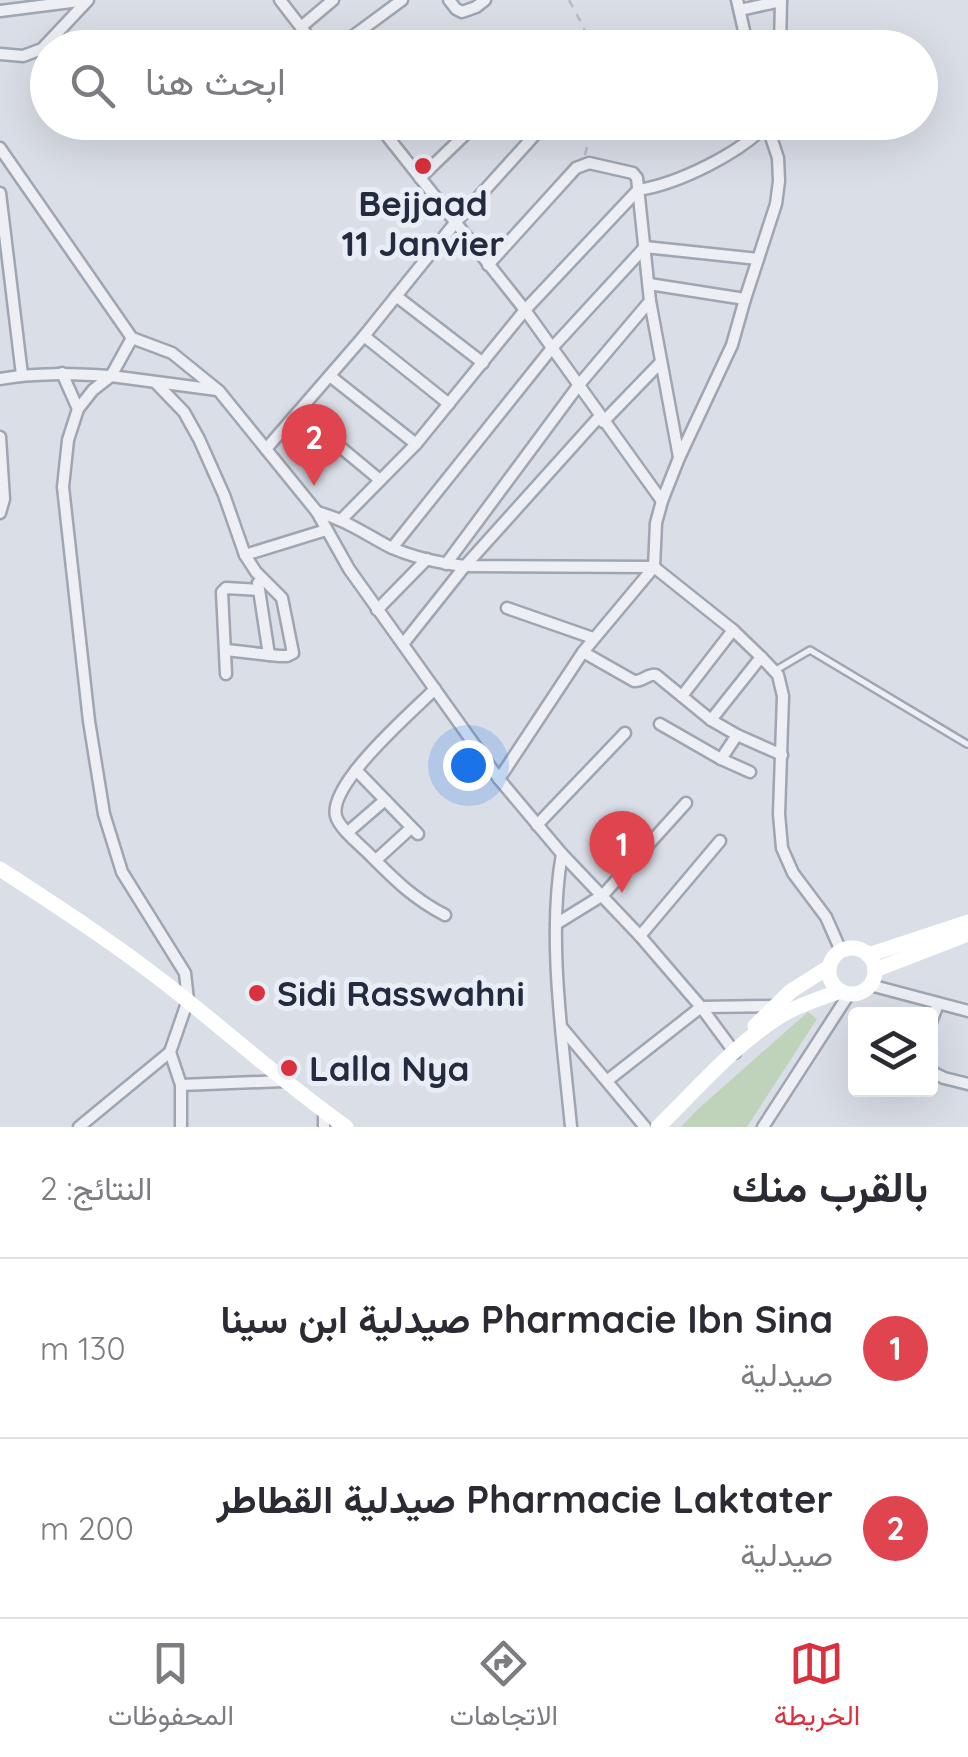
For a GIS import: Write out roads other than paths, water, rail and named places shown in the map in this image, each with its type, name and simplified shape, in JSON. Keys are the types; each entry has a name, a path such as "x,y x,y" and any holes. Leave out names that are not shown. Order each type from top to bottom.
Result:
{"main road":[{"path":"0,869 132,958 188,1000 324,1119 346,1127"},
{"path":"658,1127 758,1032 783,1014 812,1001 860,992 871,970 968,922"},
{"path":"871,970 968,934"},
{"path":"845,993 829,976 833,958 850,948 860,950 871,970"},
{"path":"735,1053 773,1006 829,967"}],"street":[{"path":"0,11 12,4 88,0 60,30"},
{"path":"280,0 303,30"},
{"path":"301,27 333,0"},
{"path":"362,30 402,0"},
{"path":"449,0 462,12 485,0"},
{"path":"744,30 739,5 781,0 780,30"},
{"path":"0,54 30,54"},
{"path":"390,140 524,310 662,501"},
{"path":"420,178 459,140"},
{"path":"266,449 364,336 455,222 529,140"},
{"path":"342,519 416,444 524,310 638,190 708,164 747,140"},
{"path":"499,779 583,652 654,566 656,523 662,501 732,346 776,204 778,158 772,140"},
{"path":"0,148 132,338 172,352 219,390 317,512 377,610 499,779 562,854 640,936 735,1053"},
{"path":"488,265 582,164 629,171 637,178 650,301 680,458"},
{"path":"0,192 22,375"},
{"path":"645,247 758,259"},
{"path":"392,548 552,348 645,247"},
{"path":"649,284 744,299"},
{"path":"396,296 483,363"},
{"path":"446,564 578,386 650,301"},
{"path":"364,336 449,404"},
{"path":"79,1127 170,1052 188,1000 184,973 122,872 104,814 89,721 63,486 68,440 78,410 92,390 111,376 132,338"},
{"path":"403,644 465,566 601,419 661,362"},
{"path":"0,378 62,373 219,390"},
{"path":"62,373 78,410"},
{"path":"330,376 416,444"},
{"path":"156,383 184,412 200,439 245,556 282,598 292,656 226,650"},
{"path":"298,412 380,480"},
{"path":"0,438 4,499 0,514"},
{"path":"317,512 342,519 392,548 446,564 654,566 732,630 781,681 779,814 784,857 820,907 841,951"},
{"path":"245,556 326,530"},
{"path":"377,610 427,559"},
{"path":"256,572 268,655"},
{"path":"226,674 224,589 259,590"},
{"path":"507,608 594,638"},
{"path":"682,696 732,630"},
{"path":"583,652 634,681 656,675 711,720 782,755"},
{"path":"711,720 761,657"},
{"path":"435,689 356,770 335,811 336,819 404,888 446,915"},
{"path":"660,724 750,772"},
{"path":"537,825 625,734"},
{"path":"721,759 737,735"},
{"path":"356,770 415,831 376,860"},
{"path":"348,832 385,800"},
{"path":"556,924 603,895 686,803"},
{"path":"640,936 720,841"},
{"path":"562,854 556,924 571,1127"},
{"path":"871,970 938,1004 968,1011"},
{"path":"763,1127 845,993"},
{"path":"608,1080 701,1007 773,1006"},
{"path":"562,1028 645,1127"},
{"path":"170,1052 181,1085 182,1127"},
{"path":"938,1075 968,1084"},
{"path":"181,1085 284,1081"}],"lane":[{"path":"774,671 810,650 967,744"}],"place":[{"name":"Bejjaad 11 Janvier","path":"423,166"},
{"name":"Pharmacie Laktater صيدلية القطاطر","path":"314,486"},
{"name":"Pharmacie Ibn Sina صيدلية ابن سينا","path":"622,893"},
{"name":"Sidi Rasswahni","path":"257,993"},
{"name":"Lalla Nya","path":"289,1068"}]}
